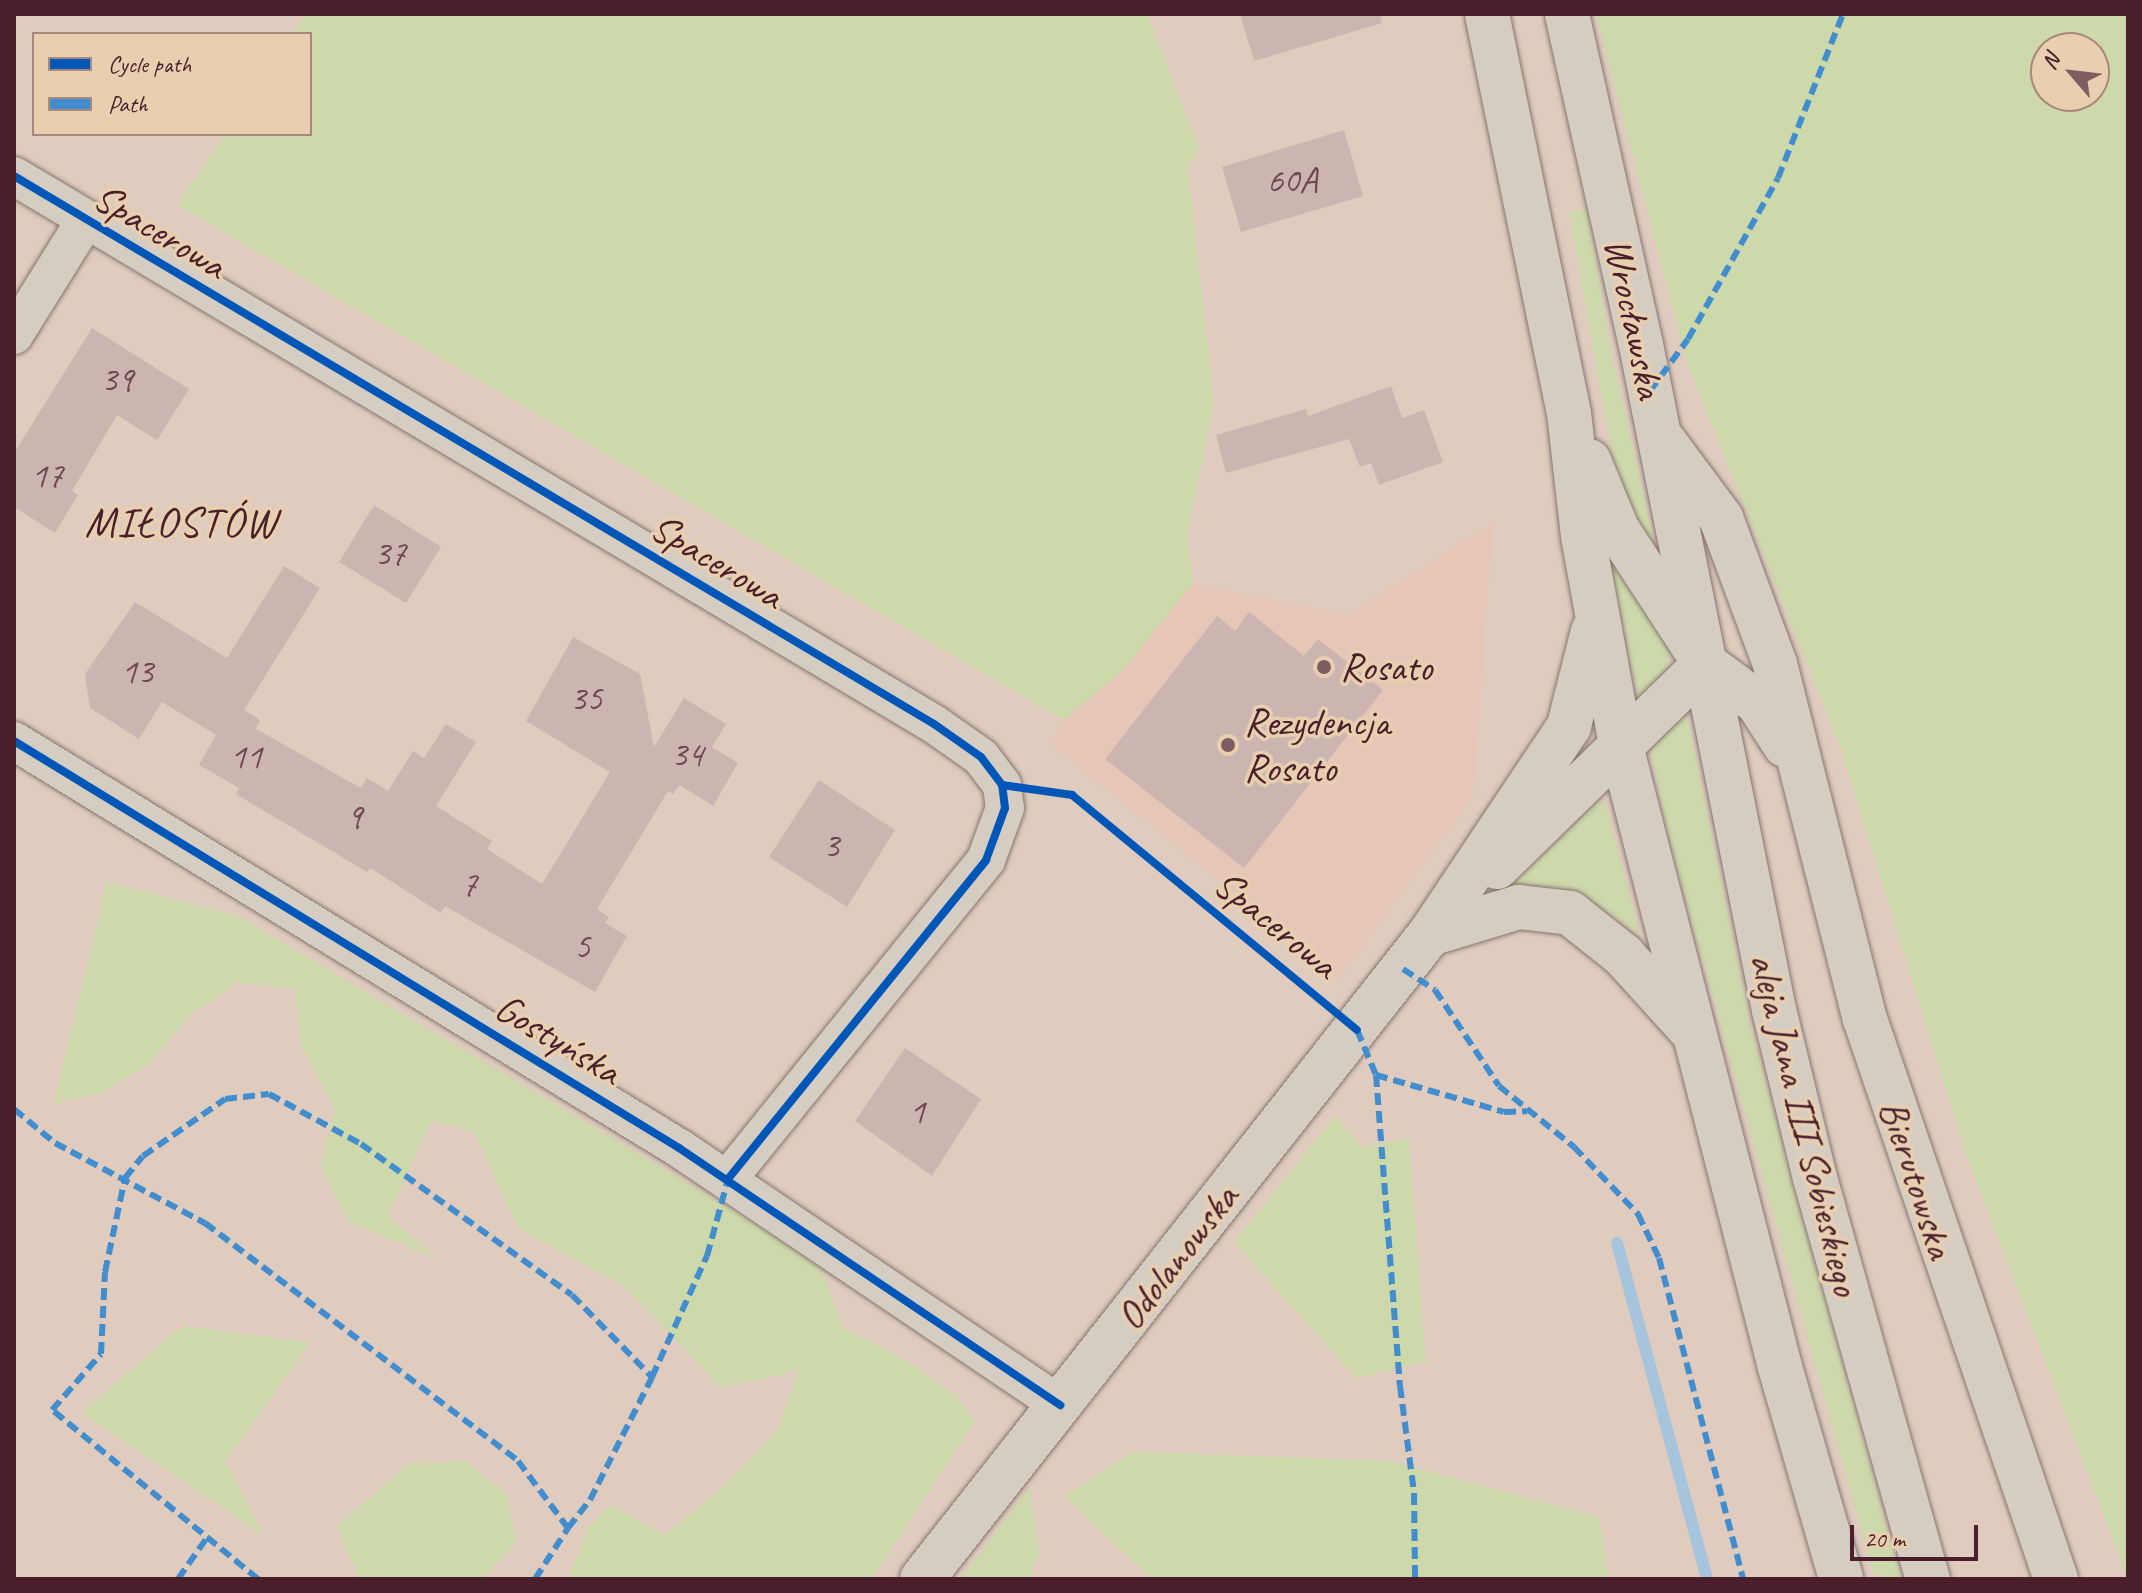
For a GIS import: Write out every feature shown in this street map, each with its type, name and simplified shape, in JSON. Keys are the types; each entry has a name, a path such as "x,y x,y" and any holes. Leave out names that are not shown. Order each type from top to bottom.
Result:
{"street":[{"name":"Wrocławska","path":"1487,14 1569,413 1596,609 1621,746"},
{"name":"Wrocławska","path":"1567,14 1659,435 1690,625"},
{"name":"Spacerowa","path":"14,176 934,724 981,757 1002,785 1005,808 986,860 728,1179"},
{"path":"14,335 85,221"},
{"name":"Wrocławska","path":"1569,413 1617,529 1690,625"},
{"name":"Bierutowska","path":"1659,435 1721,518 1775,664 1865,1019 2056,1579"},
{"name":"Odolanowska","path":"922,1579 1430,934 1569,726 1588,665 1596,609"},
{"name":"aleja Jana III Sobieskiego","path":"1690,625 1705,664 1749,897 1811,1163 1928,1579"},
{"name":"Bierutowska","path":"1705,664 1758,703 1802,771"},
{"name":"Odolanowska","path":"1430,934 1705,664"},
{"name":"Gostyńska","path":"14,741 728,1179 1060,1405"},
{"name":"aleja Jana III Sobieskiego","path":"1621,746 1780,1367 1841,1579"},
{"path":"1430,934 1519,907 1570,913 1623,955 1694,1033"}],"shaded area":[{"path":"1493,522 1473,797 1339,979 1049,743 1066,718 1123,670 1193,583 1349,614"}],"green space":[{"path":"305,14 1147,14 1200,149 1188,168 1214,403 1187,536 1193,583 1123,670 1064,720 177,205 224,136 312,136 312,32 293,32"},
{"path":"1596,14 2128,14 2128,1579 1966,1154 1840,746 1687,363"},
{"path":"1587,209 1610,346 1657,555 1622,504 1613,460 1569,212"},
{"path":"1609,555 1674,644 1669,667 1653,694 1639,698"},
{"path":"1681,718 1688,719 1751,1027 1901,1579 1875,1579 1670,842 1650,749"},
{"path":"1601,800 1606,806 1640,934 1583,897 1506,891 1589,806"},
{"path":"107,882 236,915 818,1260 843,1328 891,1351 957,1396 975,1421 872,1579 568,1579 588,1528 611,1505 665,1535 722,1488 778,1430 799,1370 721,1388 625,1287 518,1228 474,1132 432,1120 388,1216 439,1260 348,1221 320,1164 335,1110 301,1046 296,989 238,982 190,1015 149,1064 102,1093 54,1103"},
{"path":"1335,1116 1363,1147 1409,1138 1426,1362 1356,1378 1234,1242"},
{"path":"182,1326 310,1343 226,1461 263,1535 81,1413"},
{"path":"1133,1452 1390,1461 1599,1517 1609,1579 1151,1579 1065,1496"},
{"path":"464,1461 506,1493 517,1541 483,1579 359,1579 337,1526 409,1464"},
{"path":"1029,1488 1040,1552 1030,1579 961,1579"}],"building":[{"path":"1240,14 1380,14 1382,23 1254,61"},
{"path":"1344,130 1363,196 1241,232 1222,167"},
{"path":"92,328 189,389 157,440 117,415 72,491 78,495 55,533 14,507 14,453"},
{"path":"1391,386 1402,418 1424,410 1443,462 1379,485 1371,463 1360,467 1349,439 1226,473 1216,435 1306,409 1308,416"},
{"path":"374,505 441,547 406,603 339,562"},
{"path":"284,566 320,588 244,710 260,720 256,729 361,788 367,778 388,791 413,751 424,758 446,724 476,742 436,806 492,841 487,849 542,884 610,772 526,721 573,637 640,674 654,747 684,698 726,724 712,747 738,763 713,806 680,785 673,794 668,791 597,909 609,917 605,923 627,936 595,992 445,906 441,913 370,868 367,872 236,794 239,788 199,765 216,735 162,702 139,739 90,708 85,674 135,602 227,658"},
{"name":"Rezydencja Rosato","path":"1249,612 1304,656 1318,639 1383,690 1244,868 1105,759 1217,616 1235,631"},
{"path":"819,780 895,830 847,907 769,857"},
{"path":"905,1048 981,1099 932,1176 855,1121"}],"waterway":[{"path":"1617,1243 1707,1579"}],"marked path":[{"path":"1650,391 1688,339 1778,178 1843,14"},
{"path":"1403,969 1435,990 1499,1086 1574,1147 1638,1214 1659,1258 1743,1579"},
{"path":"1357,1030 1376,1075 1400,1386 1414,1493 1415,1579"},
{"path":"1376,1075 1504,1112 1527,1111"},
{"path":"258,1579 52,1410 101,1354 105,1272 125,1178 143,1156 225,1099 269,1094 361,1144 572,1295 652,1377"},
{"path":"14,1109 55,1143 205,1223 518,1461 568,1528 590,1500 652,1377 707,1256 728,1179"},
{"path":"535,1579 568,1528"},
{"path":"178,1579 206,1539"}],"cycle path":[{"path":"14,176 934,724 981,757 1002,785"},
{"path":"14,741 679,1148 1060,1405"},
{"path":"1002,785 1072,795 1357,1030"},
{"path":"728,1179 986,860 1005,808 1002,785"}],"place":[{"name":"Rosato","path":"1324,667"},
{"name":"Rezydencja Rosato","path":"1228,745"}],"district":[{"name":"MIŁOSTÓW","path":"181,523"}]}
